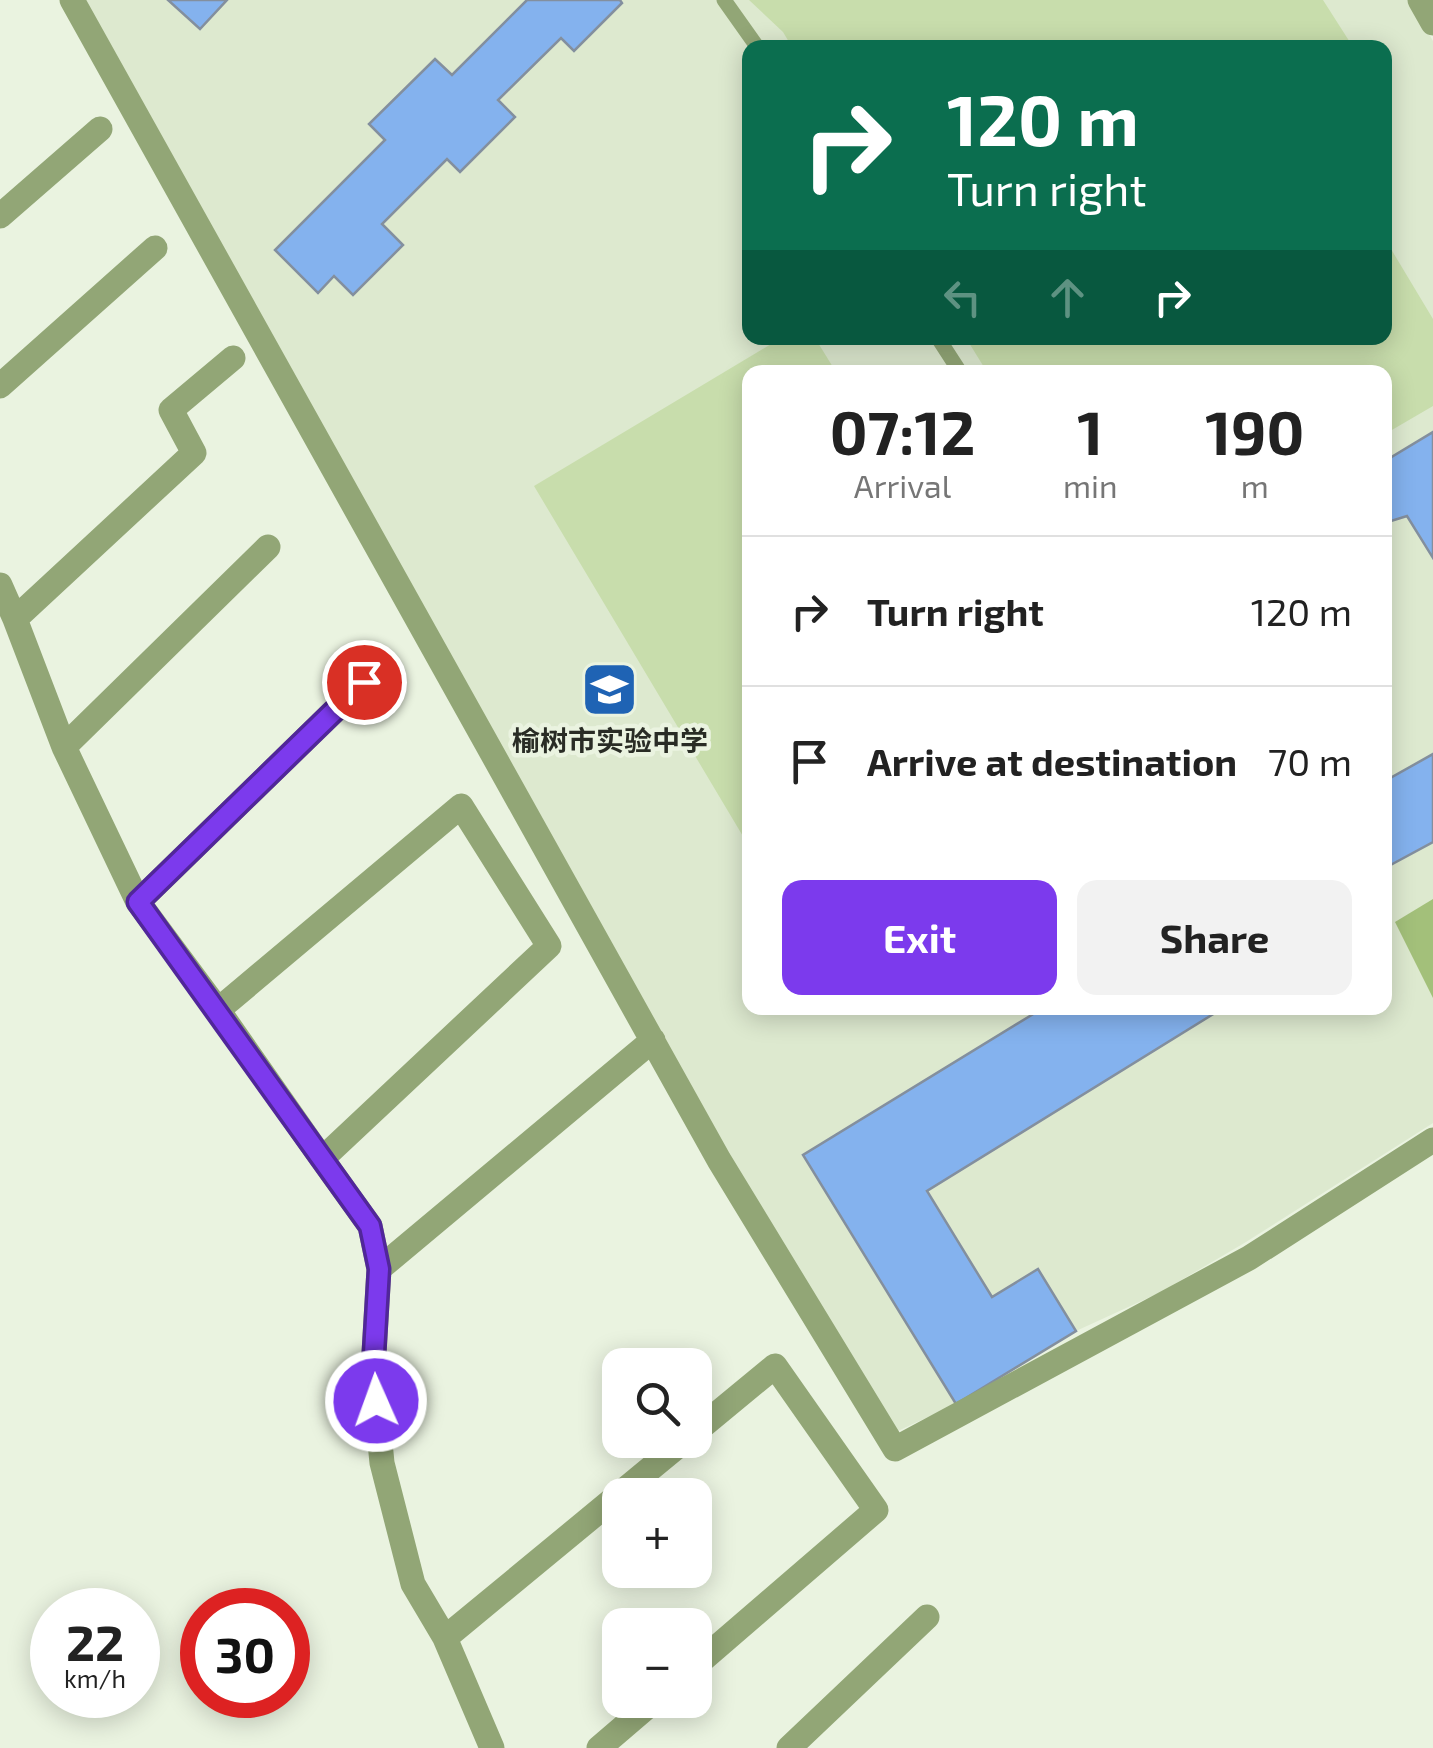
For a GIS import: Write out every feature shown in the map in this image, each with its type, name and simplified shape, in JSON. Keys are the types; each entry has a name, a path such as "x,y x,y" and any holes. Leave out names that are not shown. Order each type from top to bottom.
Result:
{"street":[{"path":"72,0 719,1160 895,1448 1248,1258 1433,1140"},
{"path":"1420,0 1433,23"},
{"path":"0,216 100,129"},
{"path":"0,386 155,248"},
{"path":"15,619 194,453 171,410 233,358"},
{"path":"64,747 268,547"},
{"path":"0,585 64,747 138,902 370,1226 379,1269 373,1370 382,1463 413,1584 445,1638 492,1748"},
{"path":"138,902 364,682"},
{"path":"218,1010 461,806 549,946 322,1159"},
{"path":"379,1269 653,1040"},
{"path":"712,1418 775,1366 876,1510 712,1651"},
{"path":"445,1638 663,1458"},
{"path":"788,1748 927,1617"},
{"path":"599,1748 634,1718"}],"lane":[{"path":"724,0 752,40"}],"shaded area":[{"name":"榆树市实验中学","path":"82,0 1409,0 1433,41 1433,1123 1246,1242 1161,1292 1076,1331 956,1404 887,1436"}],"green space":[{"path":"749,0 1323,0 1349,40 788,40"},
{"path":"1392,251 1433,319 1433,406 1392,430 1392,365 983,365 970,345 1392,345"},
{"path":"769,345 819,345 832,365 742,365 742,835 534,486"},
{"path":"1433,899 1433,998 1395,922"}],"building":[{"path":"168,0 227,0 200,29"},
{"path":"527,0 622,3 574,51 561,38 498,100 515,117 460,172 447,159 382,224 403,245 353,295 334,276 318,293 275,250 385,140 369,124 435,59 452,75"},
{"path":"1433,432 1433,558 1407,516 1392,521 1392,457"},
{"path":"1433,754 1433,842 1392,864 1392,777"},
{"path":"1032,1015 1212,1015 927,1191 992,1297 1038,1269 1076,1331 956,1404 803,1155"}],"place":[{"name":"榆树市实验中学","path":"610,690"}],"route":[{"path":"364,682 138,902 370,1226 379,1269 373,1370 376,1401"}]}
